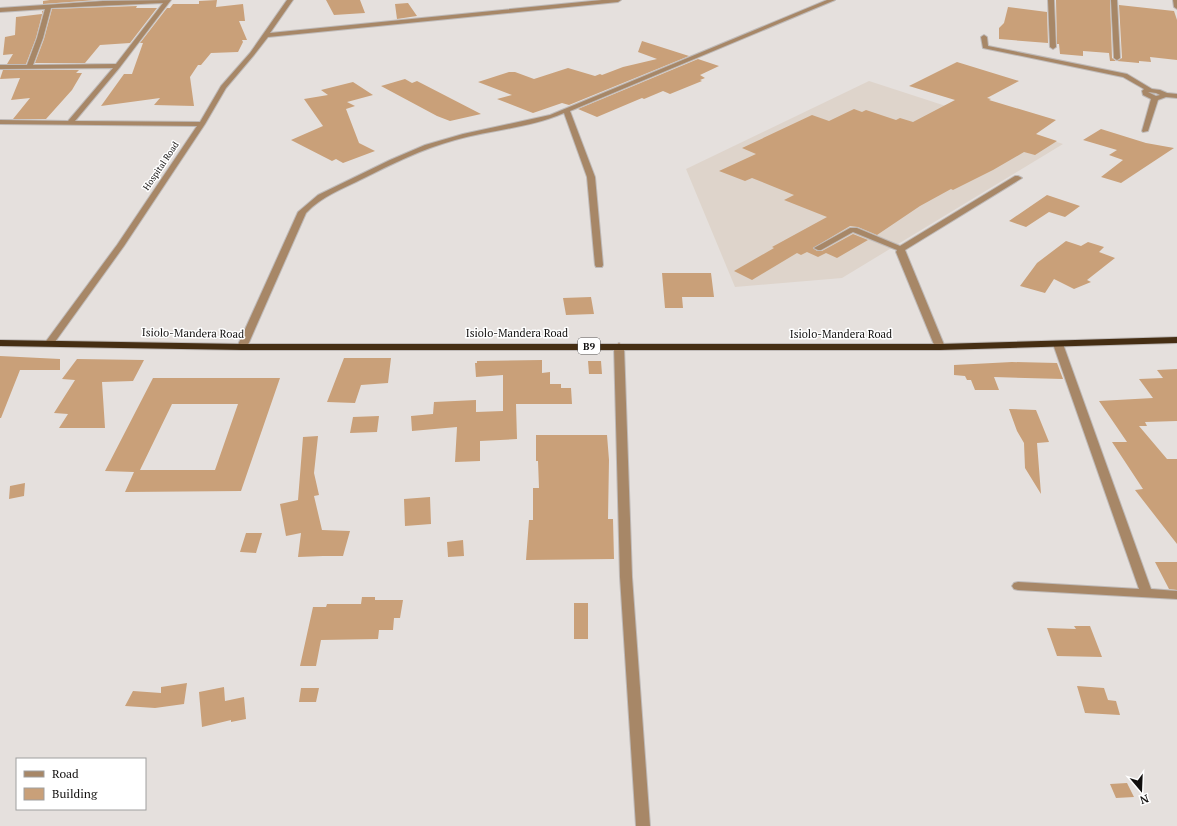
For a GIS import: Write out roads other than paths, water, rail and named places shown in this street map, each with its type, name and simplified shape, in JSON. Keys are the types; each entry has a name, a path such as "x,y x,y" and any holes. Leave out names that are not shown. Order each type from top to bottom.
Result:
{"highway":[{"name":"Isiolo-Mandera Road","path":"0,343 242,347 940,347 1177,340"}],"street":[{"path":"0,10 15,6 49,6 103,2 168,0"},
{"path":"70,122 118,66 168,0"},
{"name":"Hospital Road","path":"49,344 120,246 202,124 223,87 252,54 290,0"},
{"path":"266,35 618,0"},
{"path":"242,347 302,212 312,201 373,171 430,146 472,134 529,123 566,110 832,0"},
{"path":"1051,0 1053,47"},
{"path":"1114,0 1117,58"},
{"path":"1176,0 1177,7"},
{"path":"29,67 40,38 49,6"},
{"path":"984,37 986,48 1125,75 1150,90 1162,92 1165,95"},
{"path":"0,67 118,66"},
{"path":"1150,90 1145,91 1145,94 1155,98 1165,95 1177,96"},
{"path":"1144,131 1155,98"},
{"path":"566,110 591,177 599,265"},
{"path":"2,123 70,122 202,124"},
{"path":"901,249 1018,178"},
{"path":"818,248 850,230 854,230 901,249"},
{"path":"901,249 900,252 940,347"},
{"path":"1058,344 1147,594"},
{"path":"619,346 626,577 643,826"},
{"path":"1018,586 1177,595"}]}
